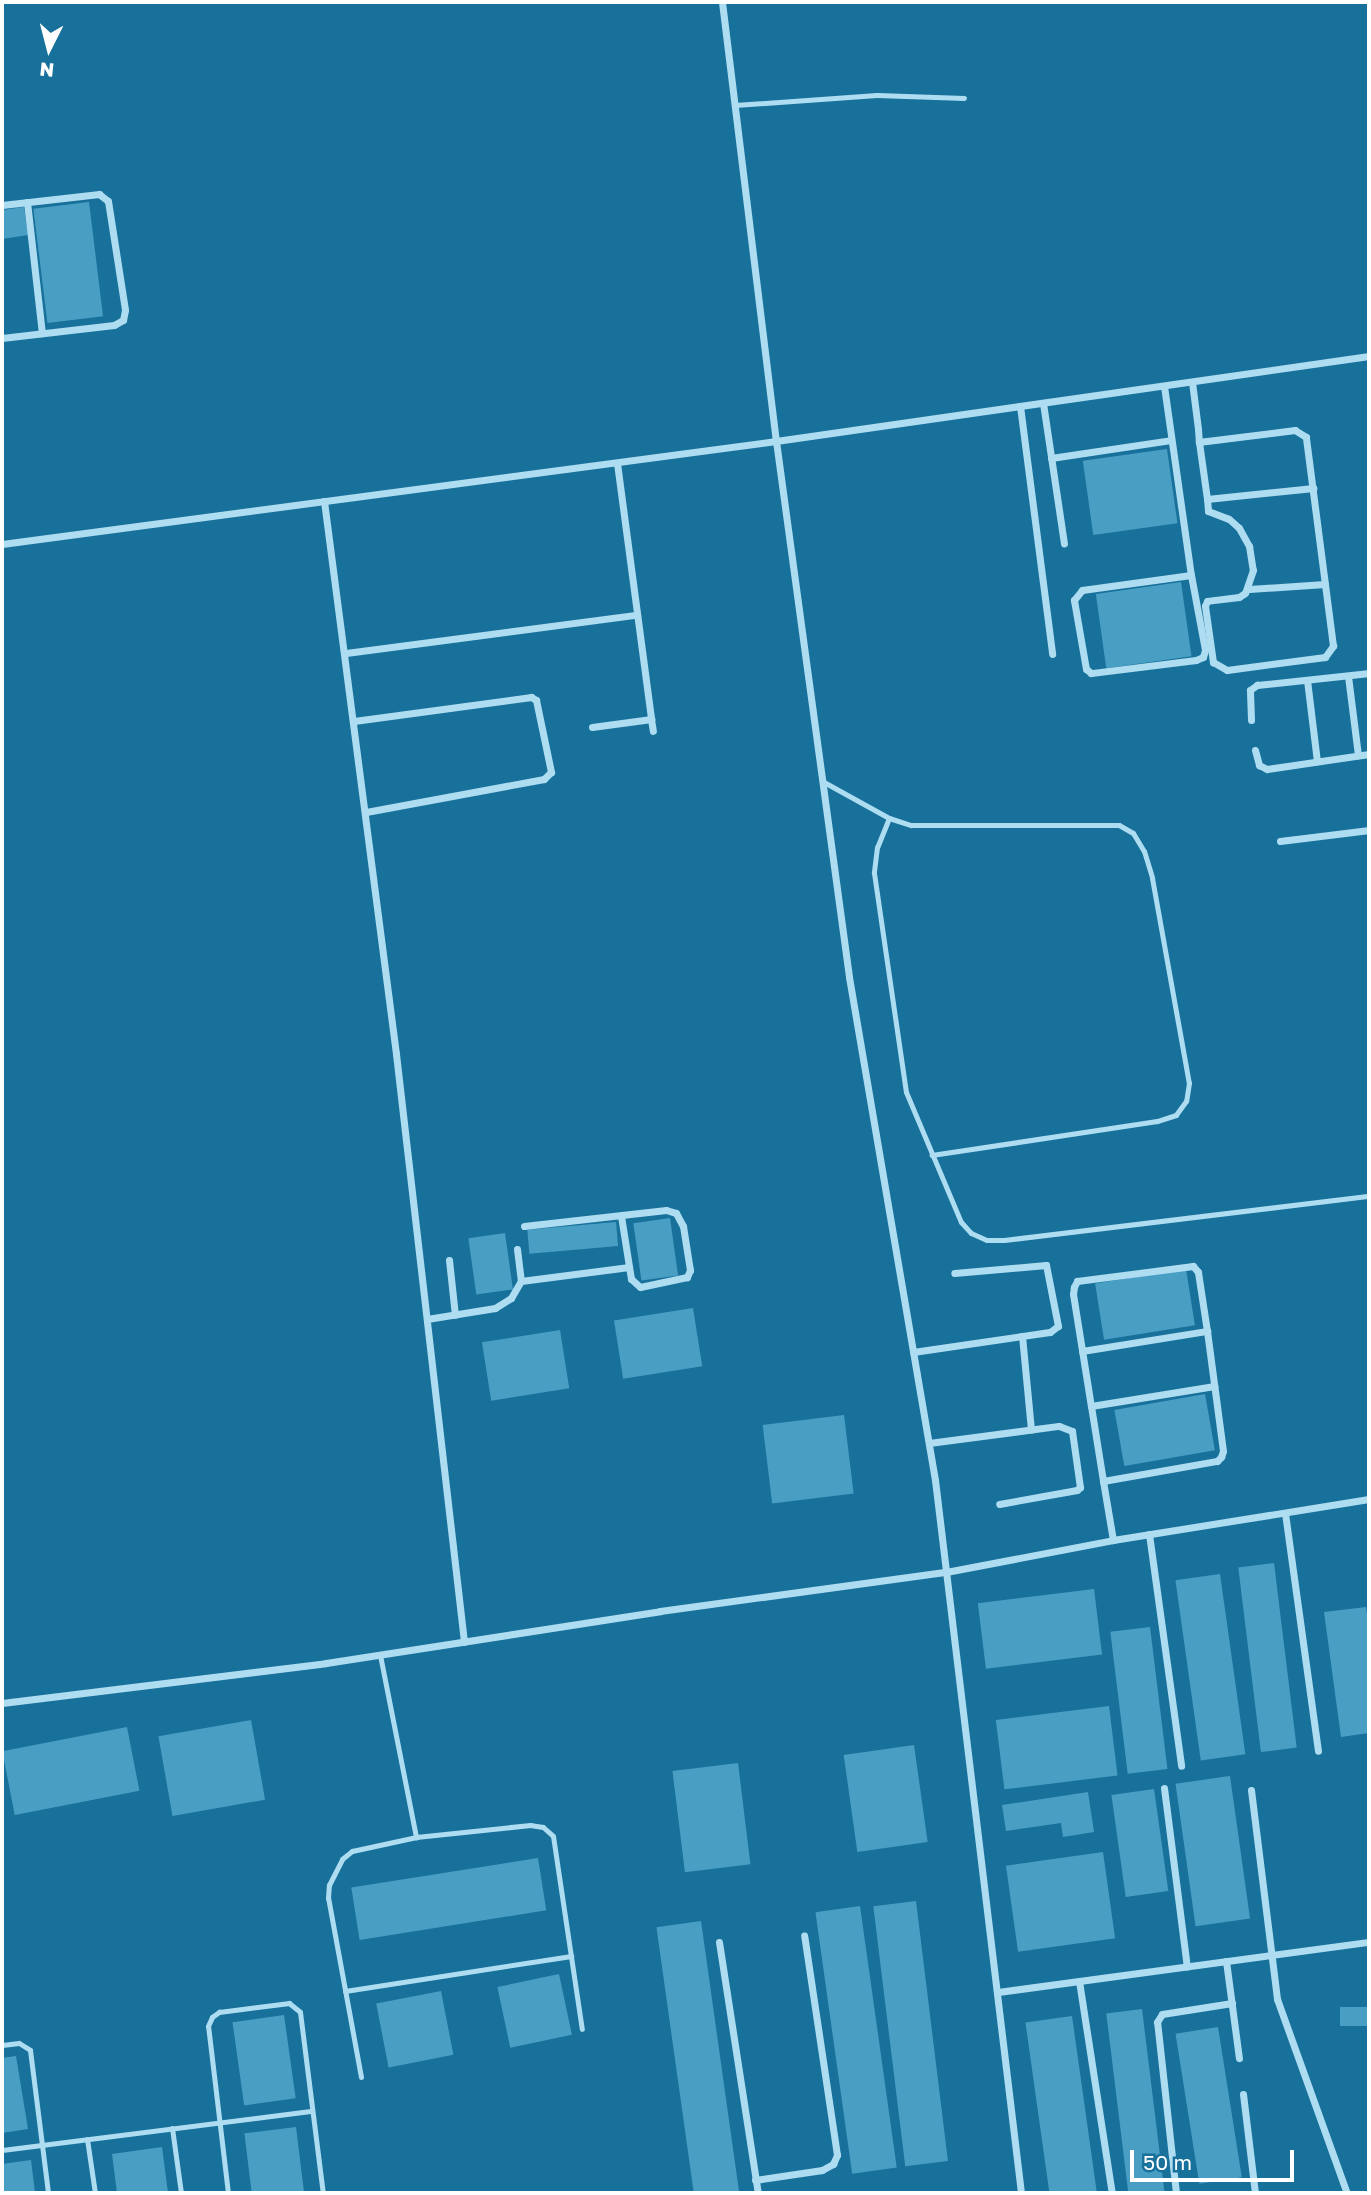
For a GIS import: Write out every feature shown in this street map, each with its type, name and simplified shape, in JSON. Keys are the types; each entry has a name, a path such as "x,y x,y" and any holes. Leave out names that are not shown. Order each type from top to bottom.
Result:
{"street":[{"path":"722,2 776,441 849,977 929,1443 1021,2193"},
{"path":"2,205 99,194 108,201 125,310 123,320 114,325 2,338"},
{"path":"27,202 43,333"},
{"path":"2,544 617,463 1369,356"},
{"path":"1192,382 1208,511 1228,519 1245,537 1252,570 1249,589"},
{"path":"1164,386 1191,575 1205,650 1203,657 1091,673 1086,669 1074,600 1082,590 1191,575"},
{"path":"1043,403 1064,543"},
{"path":"1020,406 1052,654"},
{"path":"1199,442 1301,431 1306,437 1312,488 1325,584 1333,646 1325,657 1227,670 1213,662 1205,606 1207,601 1239,597 1249,589 1325,584"},
{"path":"1051,458 1171,440"},
{"path":"617,463 653,731"},
{"path":"1207,499 1312,488"},
{"path":"324,501 366,812 464,1642"},
{"path":"346,653 636,615"},
{"path":"1251,720 1250,690 1257,685 1369,673"},
{"path":"1348,676 1358,755"},
{"path":"1307,680 1317,761"},
{"path":"354,721 531,697 536,700 551,772 544,779 366,812"},
{"path":"592,727 650,719"},
{"path":"1255,751 1259,765 1267,769 1369,754"},
{"path":"1280,841 1369,830"},
{"path":"524,1226 666,1210 676,1213 683,1226 690,1270 687,1277 640,1287 631,1279 621,1216"},
{"path":"427,1319 485,1312 511,1298 521,1281 517,1249"},
{"path":"449,1260 455,1315"},
{"path":"1103,1481 1217,1461 1221,1457 1223,1451 1207,1331 1198,1272 1193,1266 1186,1264 1077,1281 1073,1294 1103,1481 1113,1540"},
{"path":"913,1352 1050,1332 1058,1326 1046,1265 954,1272"},
{"path":"521,1281 629,1267"},
{"path":"1082,1351 1207,1331"},
{"path":"1022,1336 1031,1430"},
{"path":"1091,1406 1214,1386"},
{"path":"929,1443 1067,1426 1072,1431 1080,1487 1077,1490 999,1504"},
{"path":"2,1703 380,1655 946,1572 1113,1540 1369,1499"},
{"path":"1285,1513 1318,1751"},
{"path":"1149,1534 1181,1766"},
{"path":"1164,1788 1187,1966"},
{"path":"1251,1790 1277,1999 1347,2193"},
{"path":"755,2180 822,2170 833,2164 837,2155 804,1935"},
{"path":"719,1942 758,2193"},
{"path":"998,1992 1369,1942"},
{"path":"1226,1961 1240,2058"},
{"path":"1079,1981 1112,2193"},
{"path":"1176,2193 1157,2022 1162,2014 1232,2003"},
{"path":"1243,2094 1255,2193"}],"lane":[{"path":"735,105 877,95 964,98"},
{"path":"822,781 889,818 911,825 1119,825 1133,833 1144,851 1152,878 1189,1083 1186,1101 1175,1115 1157,1121 932,1155"},
{"path":"889,818 877,847 874,873 906,1092 961,1222 971,1233 987,1240 1369,1196"},
{"path":"380,1655 416,1837"},
{"path":"361,2077 328,1898 335,1871 352,1851 416,1837 530,1825 543,1828 553,1836 582,2029"},
{"path":"345,1992 571,1956"},
{"path":"228,2193 208,2026 212,2017 219,2012 289,2003 300,2012 323,2193"},
{"path":"2,2045 19,2043 30,2050 48,2193"},
{"path":"2,2150 311,2111"},
{"path":"172,2127 181,2193"},
{"path":"87,2139 95,2193"}],"building":[{"path":"89,202 103,316 47,323 33,209"},
{"path":"24,207 28,235 2,239 2,210"},
{"path":"1167,449 1177,523 1093,535 1083,461"},
{"path":"1181,582 1191,656 1106,668 1096,594"},
{"path":"670,1218 678,1275 641,1281 633,1223"},
{"path":"616,1222 618,1246 529,1254 527,1230"},
{"path":"505,1233 513,1289 476,1295 468,1238"},
{"path":"1186,1269 1195,1325 1104,1340 1095,1283"},
{"path":"693,1308 702,1366 623,1379 614,1321"},
{"path":"560,1330 569,1388 491,1401 482,1342"},
{"path":"1205,1394 1215,1450 1124,1466 1114,1410"},
{"path":"844,1415 854,1493 772,1503 763,1425"},
{"path":"1274,1563 1297,1748 1261,1752 1238,1567"},
{"path":"1220,1574 1245,1754 1201,1760 1175,1580"},
{"path":"1094,1589 1102,1655 986,1669 978,1603"},
{"path":"1366,1607 1369,1628 1369,1733 1341,1737 1324,1612"},
{"path":"1150,1627 1167,1769 1128,1774 1110,1632"},
{"path":"1109,1706 1118,1775 1004,1789 996,1720"},
{"path":"251,1720 265,1800 172,1816 158,1736"},
{"path":"127,1727 139,1791 15,1815 2,1751"},
{"path":"914,1745 928,1842 857,1852 844,1755"},
{"path":"738,1763 750,1864 685,1872 672,1771"},
{"path":"1230,1776 1250,1919 1196,1926 1176,1784"},
{"path":"1154,1789 1168,1891 1126,1897 1111,1795"},
{"path":"1088,1792 1094,1832 1063,1837 1061,1823 1006,1831 1002,1805"},
{"path":"1103,1852 1115,1938 1018,1952 1006,1866"},
{"path":"538,1858 546,1910 360,1940 351,1888"},
{"path":"916,1901 948,2161 905,2166 873,1906"},
{"path":"860,1906 897,2167 852,2174 815,1912"},
{"path":"701,1921 739,2193 694,2193 656,1927"},
{"path":"559,1974 572,2035 510,2048 497,1987"},
{"path":"441,1991 453,2055 389,2067 376,2004"},
{"path":"1340,2007 1369,2007 1369,2026 1340,2026"},
{"path":"1142,2009 1165,2193 1128,2193 1106,2013"},
{"path":"284,2015 296,2098 244,2105 233,2022"},
{"path":"1072,2016 1097,2193 1049,2193 1025,2023"},
{"path":"1218,2027 1242,2177 1199,2184 1176,2034"},
{"path":"16,2056 28,2129 2,2133 2,2058"},
{"path":"296,2127 304,2193 252,2193 244,2133"},
{"path":"162,2147 168,2193 117,2193 112,2154"},
{"path":"31,2160 35,2193 2,2193 2,2164"}]}
